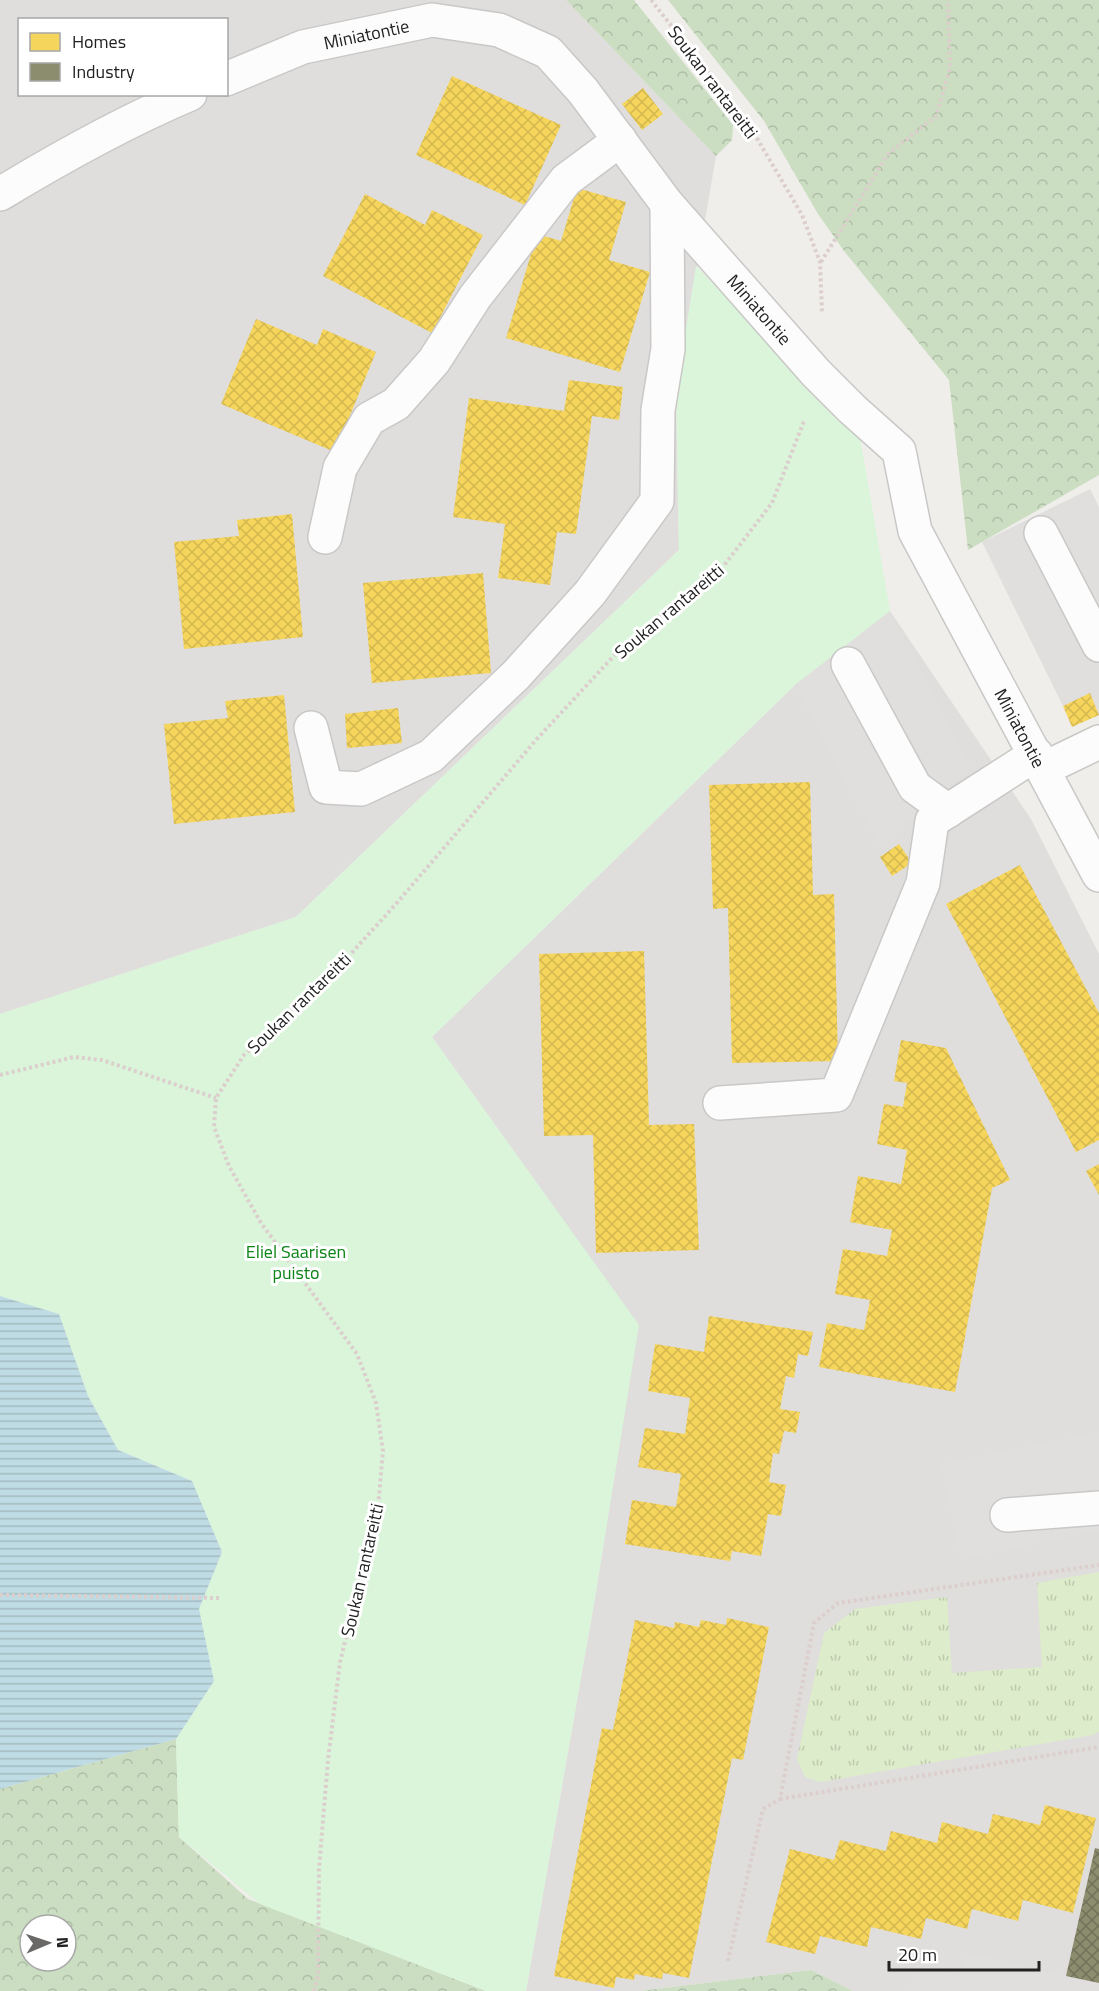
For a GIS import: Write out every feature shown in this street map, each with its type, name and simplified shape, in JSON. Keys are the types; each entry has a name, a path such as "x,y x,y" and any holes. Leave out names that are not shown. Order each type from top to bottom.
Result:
{"street":[{"name":"Miniatontie","path":"228,78 303,47 432,20 499,30 548,52 583,91 667,204 816,373 899,451 915,531 1099,875"},
{"path":"0,194 52,163 157,108 185,96"},
{"path":"325,537 340,468 369,419 396,404 434,361 475,297 566,180 620,140"},
{"path":"311,728 326,787 362,789 431,756 516,675 590,593 657,501 658,410 668,349 667,204"},
{"path":"1041,533 1099,645"},
{"path":"848,664 915,787 948,811"},
{"path":"720,1103 836,1095 923,883 932,821 1039,762 1099,742"},
{"path":"1007,1515 1099,1508"}],"path":[{"name":"Soukan rantareitti","path":"651,0 748,123 802,215 820,262 888,154 936,116 950,68 948,0"},
{"name":"Soukan rantareitti","path":"314,1991 318,1976 319,1869 328,1760 340,1662 378,1508 383,1451 376,1403 357,1354 261,1223 229,1166 214,1127 216,1098 244,1055 337,969 396,904 536,740 623,646 722,568 772,503 807,414"},
{"path":"0,1075 74,1057 102,1060 216,1098"},
{"path":"780,1799 814,1623 838,1603 1099,1565"},
{"path":"0,1595 222,1598"},
{"path":"728,1961 763,1809 780,1799 1099,1747"}],"shaded area":[{"path":"0,0 566,0 716,156 676,391 679,550 296,917 0,1014"},
{"path":"1090,489 1099,507 1099,715 1090,694 1063,706 982,542"},
{"path":"890,611 1031,819 1099,954 1099,1991 853,1991 811,1970 640,1991 526,1991 595,1598 638,1325 432,1037 795,685"},
{"path":"890,611 971,769 879,845 795,685"},
{"path":"1099,1432 1099,1530 961,1559 941,1464"},
{"path":"1095,1848 1099,1849 1099,1991 910,1991 917,1964 961,1976 967,1953 1066,1976"}],"green space":[{"path":"566,0 634,0 733,125 732,140 716,156"},
{"path":"668,0 1099,0 1099,475 968,550 949,380 844,251 818,214 764,121"},
{"name":"Eliel Saarisen puisto","path":"696,266 860,437 890,611 795,685 432,1037 639,1325 595,1598 526,1991 486,1991 260,1904 179,1837 176,1739 214,1681 199,1609 222,1552 192,1481 118,1450 88,1396 59,1314 0,1296 0,1014 296,917 679,550 676,391"},
{"path":"1099,1572 1099,1732 1093,1735 820,1782 805,1777 797,1759 824,1633 855,1609 947,1597 952,1673 1042,1667 1037,1583"},
{"path":"176,1739 179,1837 248,1899 486,1991 0,1991 0,1789"},
{"path":"811,1970 853,1991 640,1991"}],"water":[{"path":"0,1296 59,1314 88,1396 118,1450 192,1481 222,1552 199,1609 214,1681 176,1739 0,1789"}],"building: Homes":[{"path":"452,76 561,125 525,205 416,155"},
{"path":"643,88 663,114 642,130 622,104"},
{"path":"577,188 626,202 609,260 650,272 620,372 506,338 537,234 561,241"},
{"path":"365,194 425,225 432,210 483,235 432,333 323,276"},
{"path":"256,319 317,345 323,329 376,352 335,452 221,404"},
{"path":"569,380 623,387 619,420 592,416 576,534 557,532 550,585 498,578 505,524 453,517 469,398 564,411"},
{"path":"292,514 303,637 184,649 174,542 239,536 237,520"},
{"path":"483,573 491,673 372,683 363,583"},
{"path":"1090,693 1099,715 1072,727 1063,706"},
{"path":"284,695 295,812 174,824 164,724 228,718 225,701"},
{"path":"398,708 402,743 347,748 345,714"},
{"path":"810,782 813,895 834,894 838,1061 732,1063 728,908 713,909 709,785"},
{"path":"899,844 912,863 892,876 880,857"},
{"path":"1020,865 1099,1013 1099,1140 1076,1152 946,904"},
{"path":"644,951 649,1125 694,1124 699,1250 596,1253 593,1135 544,1136 539,954"},
{"path":"901,1040 946,1048 1010,1180 992,1188 955,1392 819,1367 827,1323 864,1330 870,1300 835,1294 843,1249 887,1256 892,1230 850,1222 858,1176 901,1184 907,1150 877,1144 884,1104 903,1107 907,1083 894,1081"},
{"path":"1099,1164 1099,1195 1086,1171"},
{"path":"709,1316 813,1332 808,1356 798,1354 794,1378 786,1376 780,1409 800,1412 796,1433 784,1431 779,1454 773,1453 769,1482 786,1485 781,1516 768,1514 761,1556 732,1551 730,1561 625,1544 632,1500 676,1507 681,1474 638,1467 645,1428 685,1434 690,1398 648,1391 655,1344 704,1352"},
{"path":"727,1618 769,1627 743,1760 732,1758 689,1978 663,1973 662,1979 635,1974 634,1980 616,1977 614,1988 554,1976 602,1728 613,1730 635,1620 674,1628 675,1622 699,1627 701,1620 726,1625"},
{"path":"1045,1805 1096,1818 1073,1913 1023,1900 1018,1921 972,1909 967,1929 926,1918 921,1939 871,1927 867,1947 820,1936 815,1954 766,1942 790,1849 834,1860 840,1840 886,1851 891,1831 937,1843 942,1822 988,1834 993,1814 1040,1825"}],"building: Industry":[{"path":"1095,1848 1099,1849 1099,1983 1066,1976"}]}
